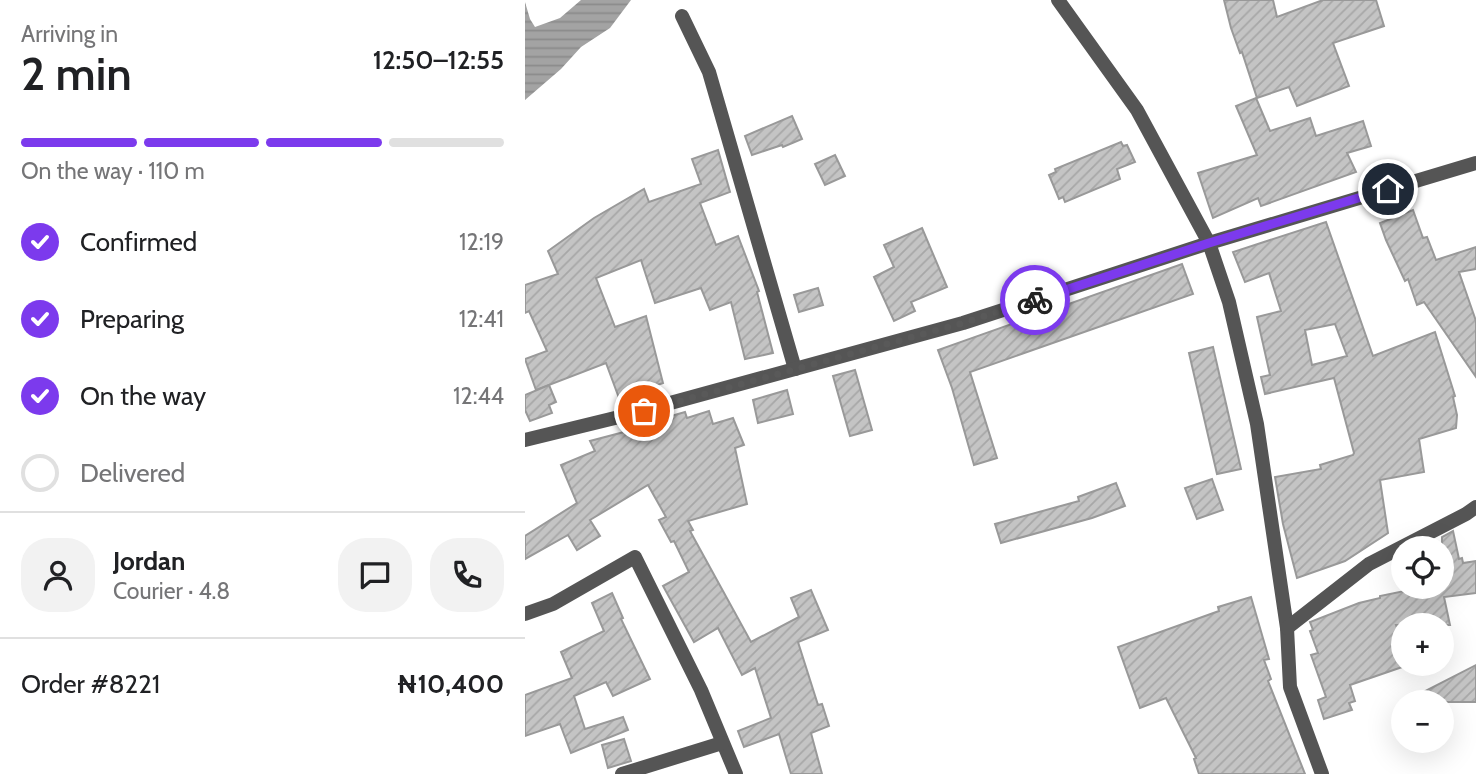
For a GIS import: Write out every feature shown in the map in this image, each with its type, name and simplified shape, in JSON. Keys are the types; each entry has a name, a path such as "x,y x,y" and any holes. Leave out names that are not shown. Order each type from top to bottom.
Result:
{"street":[{"path":"1058,0 1137,110 1209,243 1229,302 1257,424 1287,628 1290,687 1322,774"},
{"path":"682,16 709,72 795,369"},
{"path":"525,440 963,323 1209,243 1476,163"},
{"path":"1287,628 1369,564 1476,507"},
{"path":"525,614 553,604 635,557 701,690 736,774"},
{"path":"622,774 722,743"}],"shaded area":[{"path":"581,0 631,0 610,28 581,47 561,69 525,100 525,2 535,27 560,18"}],"building":[{"path":"1224,0 1273,0 1277,17 1323,0 1376,0 1384,26 1333,43 1349,86 1297,106 1289,87 1257,98 1231,28"},
{"path":"1256,98 1270,131 1310,118 1316,136 1363,121 1371,146 1347,153 1356,172 1261,206 1258,198 1213,218 1198,173 1257,155 1236,106"},
{"path":"792,116 802,139 752,155 745,136"},
{"path":"1121,142 1123,146 1127,145 1135,162 1117,169 1120,179 1065,202 1063,197 1059,199 1049,175 1056,172 1055,169"},
{"path":"718,150 730,192 700,203 716,245 738,236 759,291 757,292 773,353 745,359 731,302 710,310 701,288 655,303 641,260 596,278 615,327 646,316 663,383 619,398 606,363 536,390 525,359 547,351 529,311 525,313 525,285 558,274 548,251 594,218 644,189 649,202 701,184 692,159"},
{"path":"835,155 845,176 825,185 815,164"},
{"path":"1413,210 1423,238 1427,237 1436,260 1476,247 1476,269 1459,272 1476,321 1476,377 1424,302 1417,305 1408,279 1405,281 1386,240 1380,223"},
{"path":"1326,222 1373,356 1435,332 1455,396 1456,428 1419,439 1424,472 1380,480 1388,533 1345,561 1297,578 1283,524 1275,477 1321,469 1320,465 1354,453 1334,378 1265,394 1261,377 1270,375 1257,317 1281,311 1269,273 1245,282 1233,252","holes":["1335,324 1347,356 1312,365 1305,330"]},
{"path":"922,228 947,287 911,302 915,311 894,321 874,277 894,267 884,245"},
{"path":"1182,264 1193,294 970,372 997,458 974,465 938,350"},
{"path":"818,288 823,305 799,312 794,295"},
{"path":"1213,347 1241,469 1217,474 1189,353"},
{"path":"855,370 872,430 850,436 833,376"},
{"path":"549,385 556,402 549,405 552,413 530,421 525,410 525,395"},
{"path":"787,390 793,414 758,423 753,400"},
{"path":"709,411 713,424 733,418 744,445 735,448 747,504 688,521 693,530 690,531 751,642 799,617 791,598 811,590 828,630 798,642 818,705 822,704 829,726 811,733 822,774 791,774 779,734 744,747 738,731 771,718 755,668 742,675 718,628 694,642 663,586 689,572 674,541 671,542 659,520 666,517 648,485 590,520 600,536 577,550 568,535 525,559 525,536 577,503 561,465 595,451 590,441 662,422 661,419 685,412 687,418"},
{"path":"1212,479 1223,510 1197,519 1185,488"},
{"path":"1116,483 1125,506 1001,543 995,524 1079,501 1078,497"},
{"path":"1453,531 1459,559 1462,558 1463,563 1476,561 1476,593 1454,596 1454,536 1444,536"},
{"path":"612,593 623,618 621,619 650,679 613,696 606,682 574,696 585,729 623,717 628,730 571,753 560,724 525,736 525,695 572,678 561,652 604,631 592,603"},
{"path":"1391,594 1391,599 1444,599 1447,613 1391,613 1391,671 1350,685 1355,701 1349,703 1352,710 1324,719 1318,700 1326,697 1311,655 1318,653 1310,631 1313,630 1310,622"},
{"path":"1251,597 1269,659 1264,660 1271,679 1268,681 1305,774 1199,774 1194,759 1196,758 1166,698 1140,708 1118,647 1219,611 1218,607"},
{"path":"1476,665 1476,702 1454,702 1454,690 1427,690"},
{"path":"624,739 631,761 608,768 602,745"}],"way so far":[{"path":"644,411 963,323 1035,300"}],"route":[{"path":"1035,300 1209,243 1388,189"}]}
